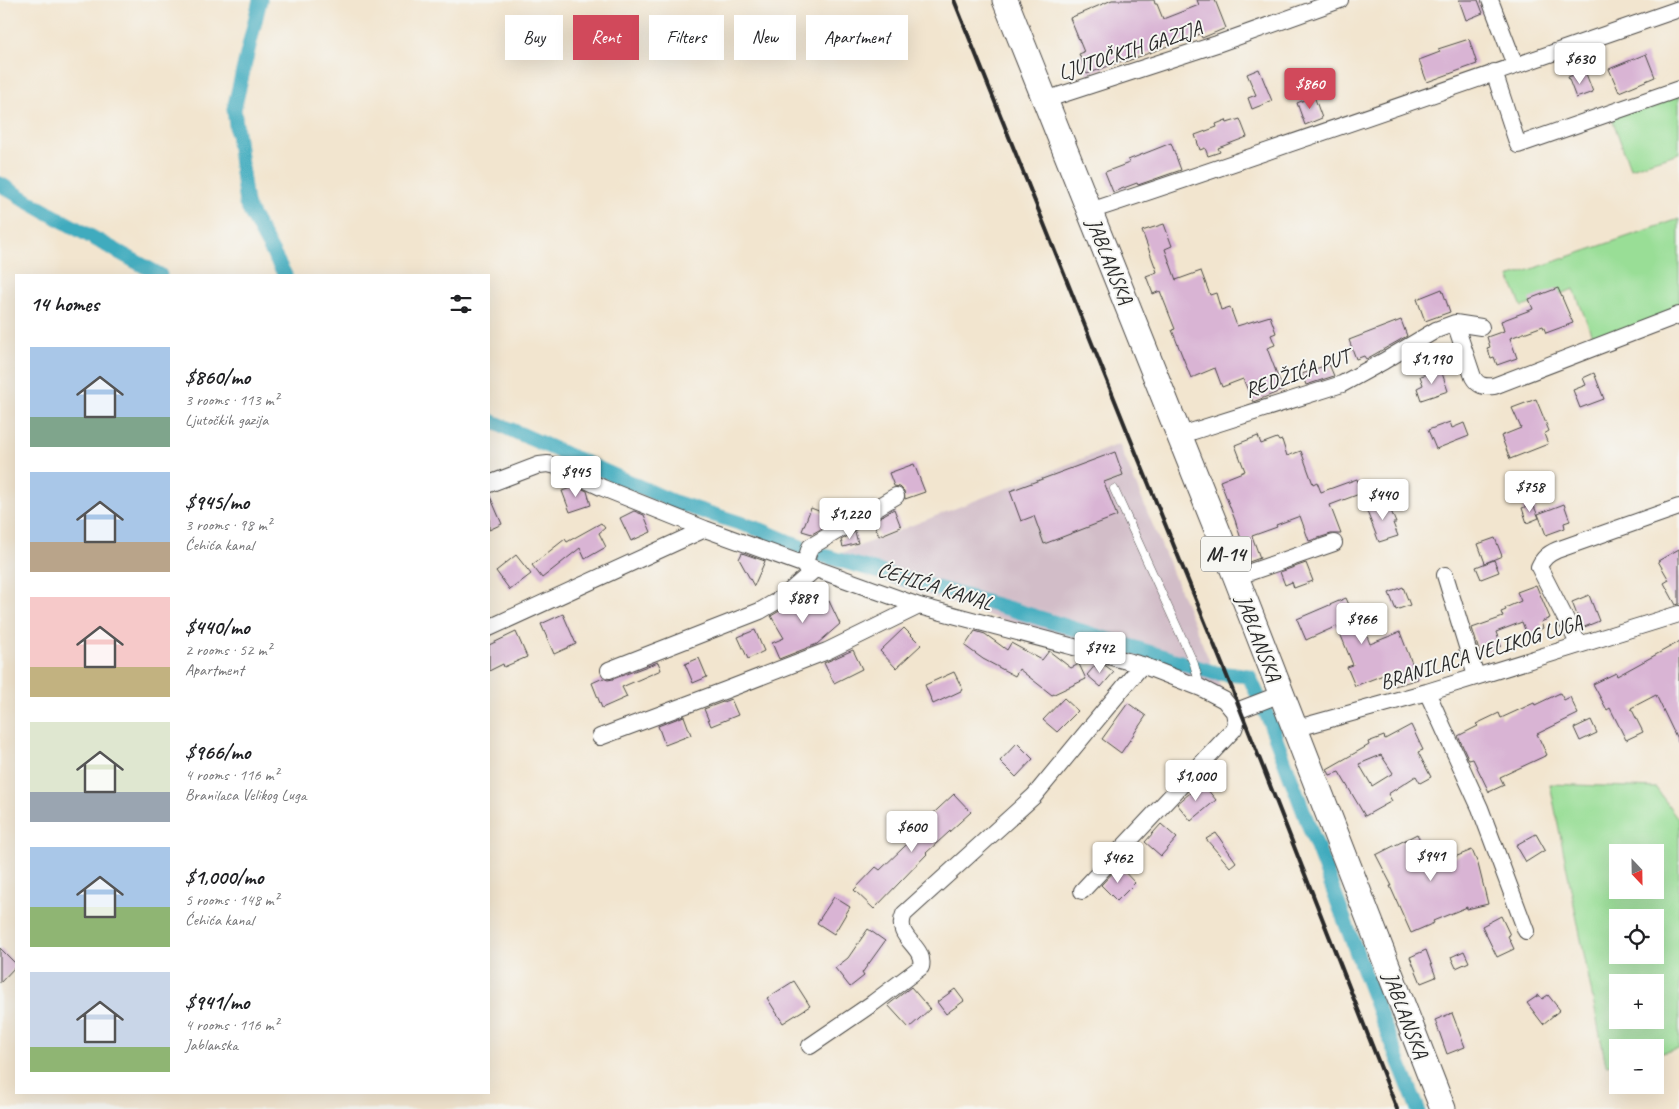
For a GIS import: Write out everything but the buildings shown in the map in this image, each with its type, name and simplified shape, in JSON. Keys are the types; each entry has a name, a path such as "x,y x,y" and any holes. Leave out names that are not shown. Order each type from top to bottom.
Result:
{"main road":[{"name":"JABLANSKA","path":"1005,0 1236,577 1278,695 1294,729 1443,1109"}],"street":[{"name":"LJUTOČKIH GAZIJA","path":"1045,100 1226,41 1340,0"},
{"path":"1490,0 1515,65"},
{"path":"1090,211 1241,161 1679,9"},
{"path":"1494,72 1518,144 1679,89"},
{"path":"1481,327 1455,323 1473,378 1476,382 1486,387 1494,386 1679,315"},
{"name":"REDŽIĆA PUT","path":"1178,436 1342,384 1436,330 1455,323"},
{"name":"ĆEHIĆA KANAL","path":"490,484 539,465 548,464 556,466 603,488 705,529 809,560 919,606 1199,682 1240,710"},
{"path":"609,670 760,611 782,598 809,560 896,496"},
{"path":"1579,645 1539,567 1542,560 1557,550 1679,507"},
{"path":"490,628 705,529"},
{"path":"1236,577 1334,543"},
{"path":"1444,575 1476,676"},
{"path":"600,737 827,651 919,606"},
{"name":"BRANILACA VELIKOG LUGA","path":"1294,729 1427,692 1679,614"},
{"path":"810,1046 921,967 920,954 904,934 902,928 901,921 904,914 1034,796 1142,665"},
{"path":"1427,692 1480,808 1526,930"},
{"path":"1082,891 1234,729 1240,710 1278,695"}],"lane":[{"path":"1114,489 1194,664 1199,682"}],"shaded area":[{"path":"1119,444 1222,691 821,561"}],"green space":[{"path":"1679,89 1679,153 1630,168 1610,113"},
{"path":"1679,219 1679,315 1596,346 1574,289 1522,307 1509,277"},
{"path":"1550,784 1656,788 1679,820 1679,1049 1664,1052 1664,1039 1609,1039 1609,1064 1606,1065"}],"waterway":[{"path":"260,0 234,109 246,204 284,274"},
{"path":"0,184 158,274"},
{"path":"490,420 674,502 761,530 814,553 1014,610 1215,673 1249,676 1269,720 1384,1025 1418,1109"}],"railway":[{"path":"954,0 1231,686 1397,1109"}]}
